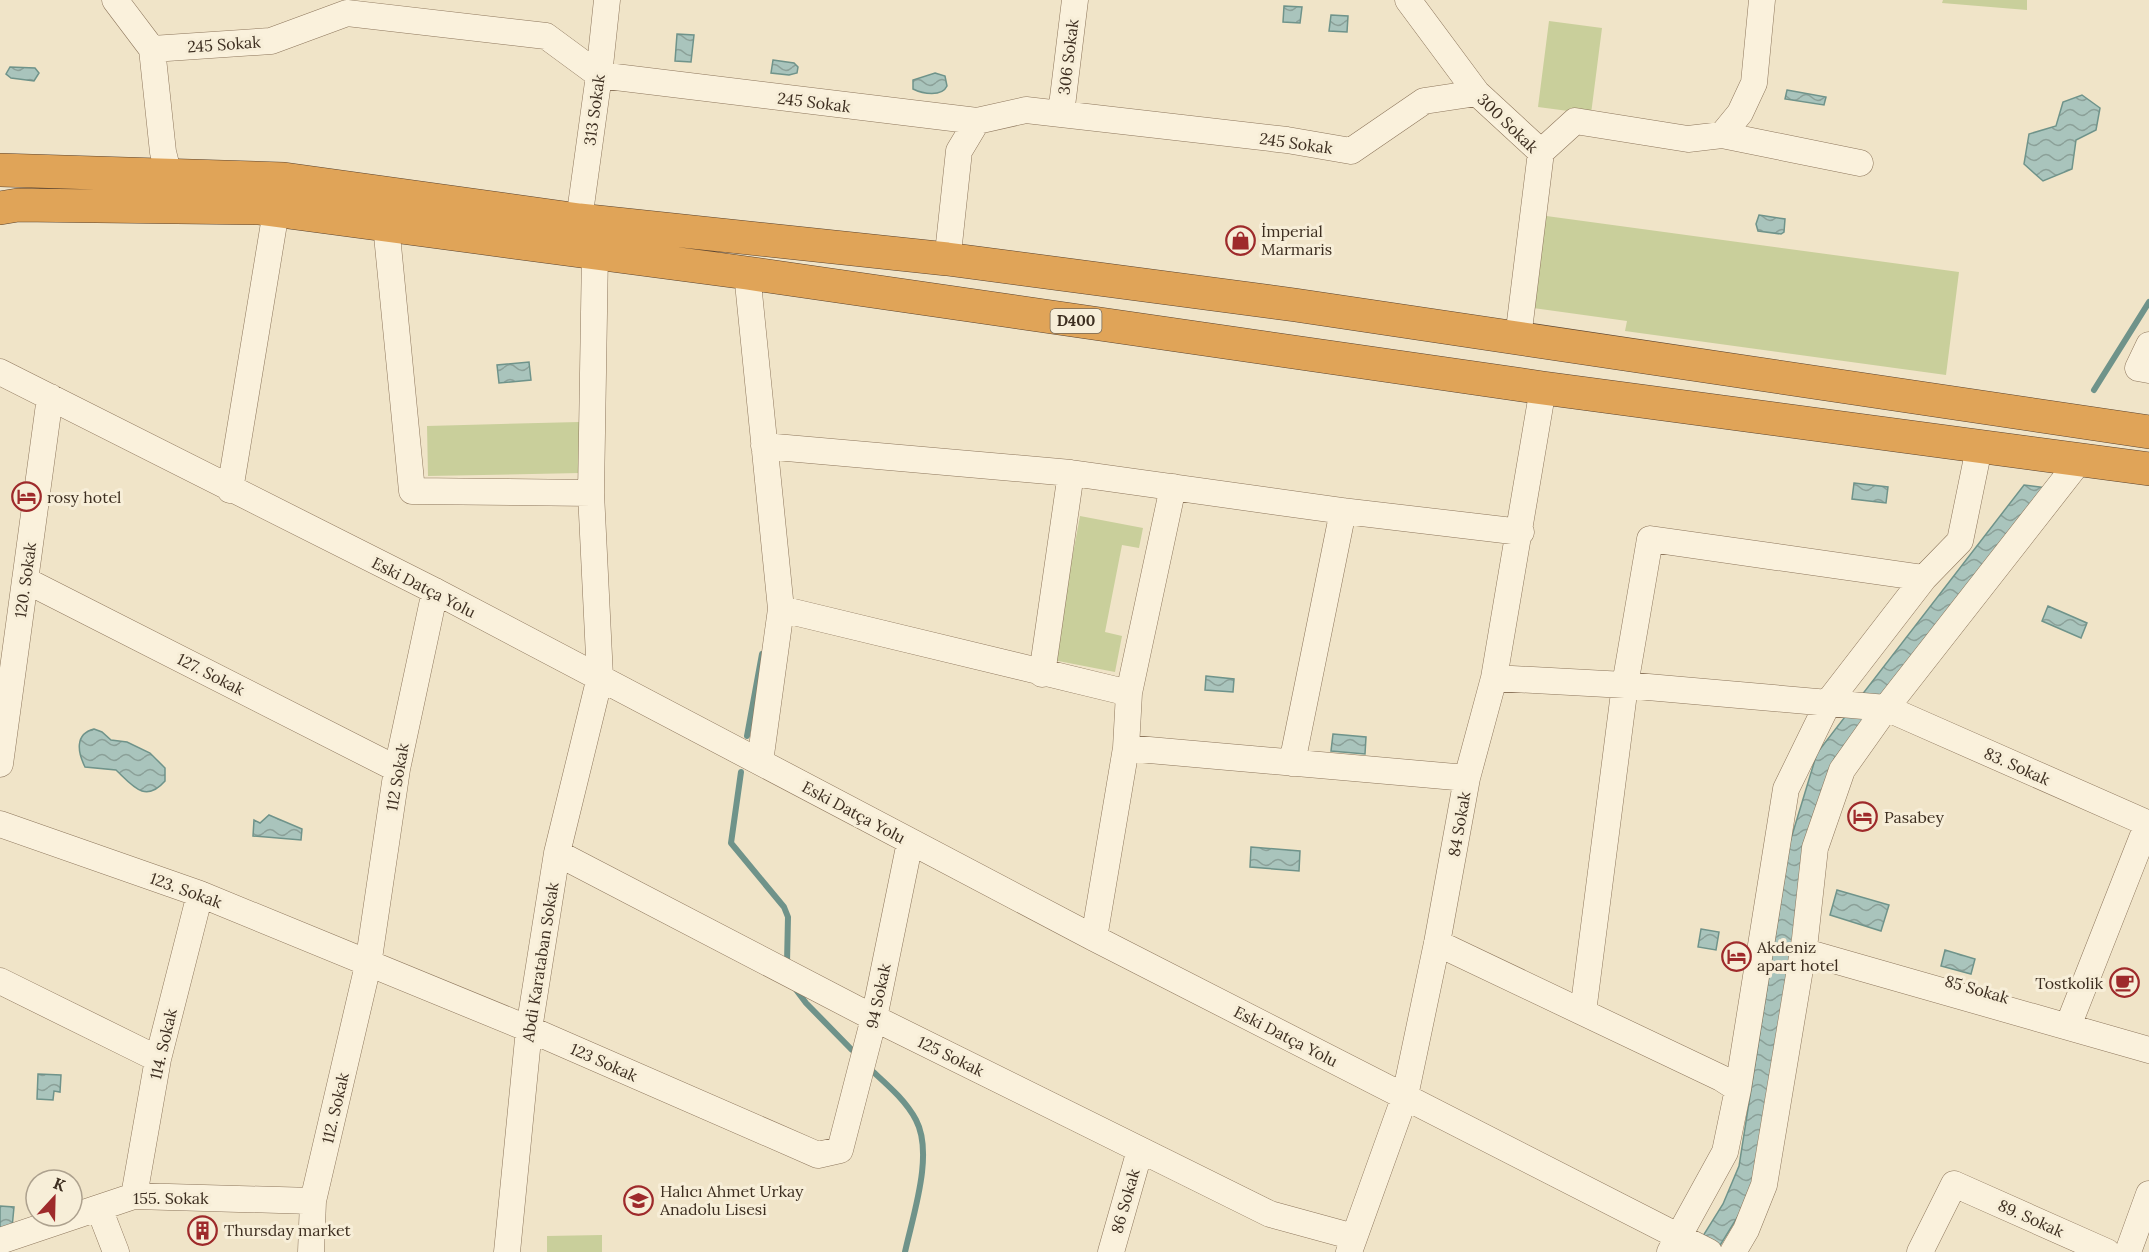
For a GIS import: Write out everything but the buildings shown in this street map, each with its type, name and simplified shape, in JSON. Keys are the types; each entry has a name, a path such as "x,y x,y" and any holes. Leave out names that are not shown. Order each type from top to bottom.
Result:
{"highway":[{"path":"0,170 284,179 579,220 947,259 1295,305 2149,432"},
{"name":"D400","path":"0,208 18,205 276,211 747,273 1543,388 2149,469"}],"street":[{"path":"115,0 152,49 163,152 169,176"},
{"name":"313 Sokak","path":"579,220 607,0"},
{"name":"306 Sokak","path":"1061,114 1075,0"},
{"name":"300 Sokak","path":"1408,0 1477,93 1541,152 1518,338"},
{"path":"1722,135 1740,113 1754,83 1762,0"},
{"name":"245 Sokak","path":"152,49 271,41 347,12 546,36 599,75 977,122 1026,110 1287,140 1351,151 1424,101 1477,93"},
{"path":"950,244 959,151 977,122"},
{"path":"1541,152 1575,122 1688,139 1722,135 1860,163"},
{"path":"230,490 276,211"},
{"path":"386,225 412,491 591,493"},
{"name":"Abdi Karataban Sokak","path":"507,1252 529,1029 557,853 600,677 591,493 595,253"},
{"path":"747,273 781,609 760,762"},
{"path":"2149,345 2138,368 2149,370"},
{"name":"Eski Datça Yolu","path":"0,372 230,490 435,591 910,842 1405,1096 1687,1246"},
{"name":"84 Sokak","path":"1351,1244 1405,1096 1437,943 1467,778 1494,678 1521,532 1543,388"},
{"name":"120. Sokak","path":"0,764 50,397"},
{"path":"764,446 1071,473 1343,511 1521,532"},
{"path":"1687,1246 1725,1152 1738,1089 1785,789 1924,578 1960,541 1979,448"},
{"path":"1733,1252 1746,1230 1764,1185 1803,945 1815,848 1842,770 1883,708 2080,460"},
{"path":"1042,674 1071,473"},
{"path":"1094,938 1126,748 1129,693 1173,488"},
{"path":"1292,763 1343,511"},
{"path":"1583,1012 1625,685 1650,539 1924,578"},
{"name":"127. Sokak","path":"25,580 398,769"},
{"name":"112 Sokak","path":"368,964 398,769 435,591"},
{"path":"781,609 1042,674 1129,693"},
{"name":"83. Sokak","path":"1494,678 1625,685 1883,708 2148,824"},
{"path":"1126,748 1467,778"},
{"name":"123. Sokak","path":"0,824 200,894 368,964"},
{"path":"2072,1016 2148,824"},
{"name":"94 Sokak","path":"840,1150 874,1018 910,842"},
{"name":"125 Sokak","path":"557,853 874,1018 1140,1150 1270,1214 1351,1244"},
{"name":"114. Sokak","path":"134,1196 158,1059 200,894"},
{"path":"1437,943 1721,1078 1738,1089"},
{"name":"85 Sokak","path":"1803,945 1900,979 2149,1050"},
{"name":"85 Sokak","path":"1803,945 2149,1038"},
{"name":"123 Sokak","path":"368,964 529,1029 818,1155 840,1150"},
{"name":"112. Sokak","path":"311,1252 314,1201 368,964"},
{"path":"0,981 158,1059"},
{"name":"86 Sokak","path":"1111,1252 1140,1150"},
{"name":"89. Sokak","path":"1920,1252 1954,1184 2107,1252"},
{"path":"2128,1252 2149,1194"},
{"name":"155. Sokak","path":"0,1241 134,1196 314,1201"},
{"path":"99,1208 116,1252"}],"green space":[{"path":"1943,0 2027,0 2027,10 1942,3"},
{"path":"1549,21 1602,28 1591,114 1538,107"},
{"path":"1539,215 1959,272 1946,375 1625,331 1627,321 1526,307"},
{"path":"579,422 580,473 428,476 427,426"},
{"path":"1080,516 1143,528 1139,548 1122,545 1105,632 1122,636 1115,672 1053,660"},
{"path":"602,1235 602,1252 547,1252 547,1236"}],"water":[{"path":"1284,6 1302,7 1300,23 1283,22"},
{"path":"1331,15 1348,16 1347,32 1329,31"},
{"path":"677,34 694,35 691,62 675,61"},
{"path":"773,60 794,63 798,67 797,73 789,75 771,73"},
{"path":"10,67 35,68 39,73 34,81 11,78 6,74"},
{"path":"935,73 945,76 947,86 941,92 932,94 913,89 913,80"},
{"path":"1787,90 1826,97 1824,105 1785,99"},
{"path":"2082,95 2100,108 2096,130 2076,140 2072,169 2043,181 2024,164 2029,134 2056,126 2063,102"},
{"path":"1759,215 1785,219 1784,232 1781,234 1758,231 1756,224"},
{"path":"529,362 531,380 499,383 497,365"},
{"path":"1854,483 1888,487 1886,503 1852,499"},
{"path":"2024,485 2048,488 1834,759 1759,1182 1716,1252 1693,1252 1723,1204 1739,1166 1790,842 1817,753"},
{"path":"2048,606 2087,623 2081,638 2042,621"},
{"path":"1206,676 1234,679 1233,692 1205,690"},
{"path":"94,729 102,732 111,740 127,742 150,753 165,768 165,781 158,788 145,792 133,786 116,770 85,767 79,745 83,735"},
{"path":"1333,734 1366,737 1365,754 1331,751"},
{"path":"269,815 302,829 301,840 253,836 254,820 260,823"},
{"path":"1251,847 1300,851 1299,871 1250,867"},
{"path":"1837,890 1889,905 1881,931 1830,915"},
{"path":"1701,929 1719,932 1716,950 1698,947"},
{"path":"1945,950 1975,959 1971,974 1941,966"},
{"path":"38,1074 61,1075 60,1092 54,1091 53,1100 37,1099"},
{"path":"0,1206 14,1207 12,1228 0,1231"}],"waterway":[{"path":"2094,390 2149,302"},
{"path":"747,736 762,654"},
{"path":"741,772 731,843 784,907 788,917 787,963"},
{"path":"794,987 806,1003 852,1050"},
{"path":"869,1068 906,1105 916,1120 921,1134 923,1167 905,1252"}],"place":[{"name":"İmperial Marmaris","path":"1240,240"},
{"name":"rosy hotel","path":"26,497"},
{"name":"Pasabey","path":"1863,817"},
{"name":"Akdeniz apart hotel","path":"1736,956"},
{"name":"Tostkolik","path":"2124,983"},
{"name":"Halıcı Ahmet Urkay Anadolu Lisesi","path":"639,1200"},
{"name":"Thursday market","path":"203,1230"}]}
